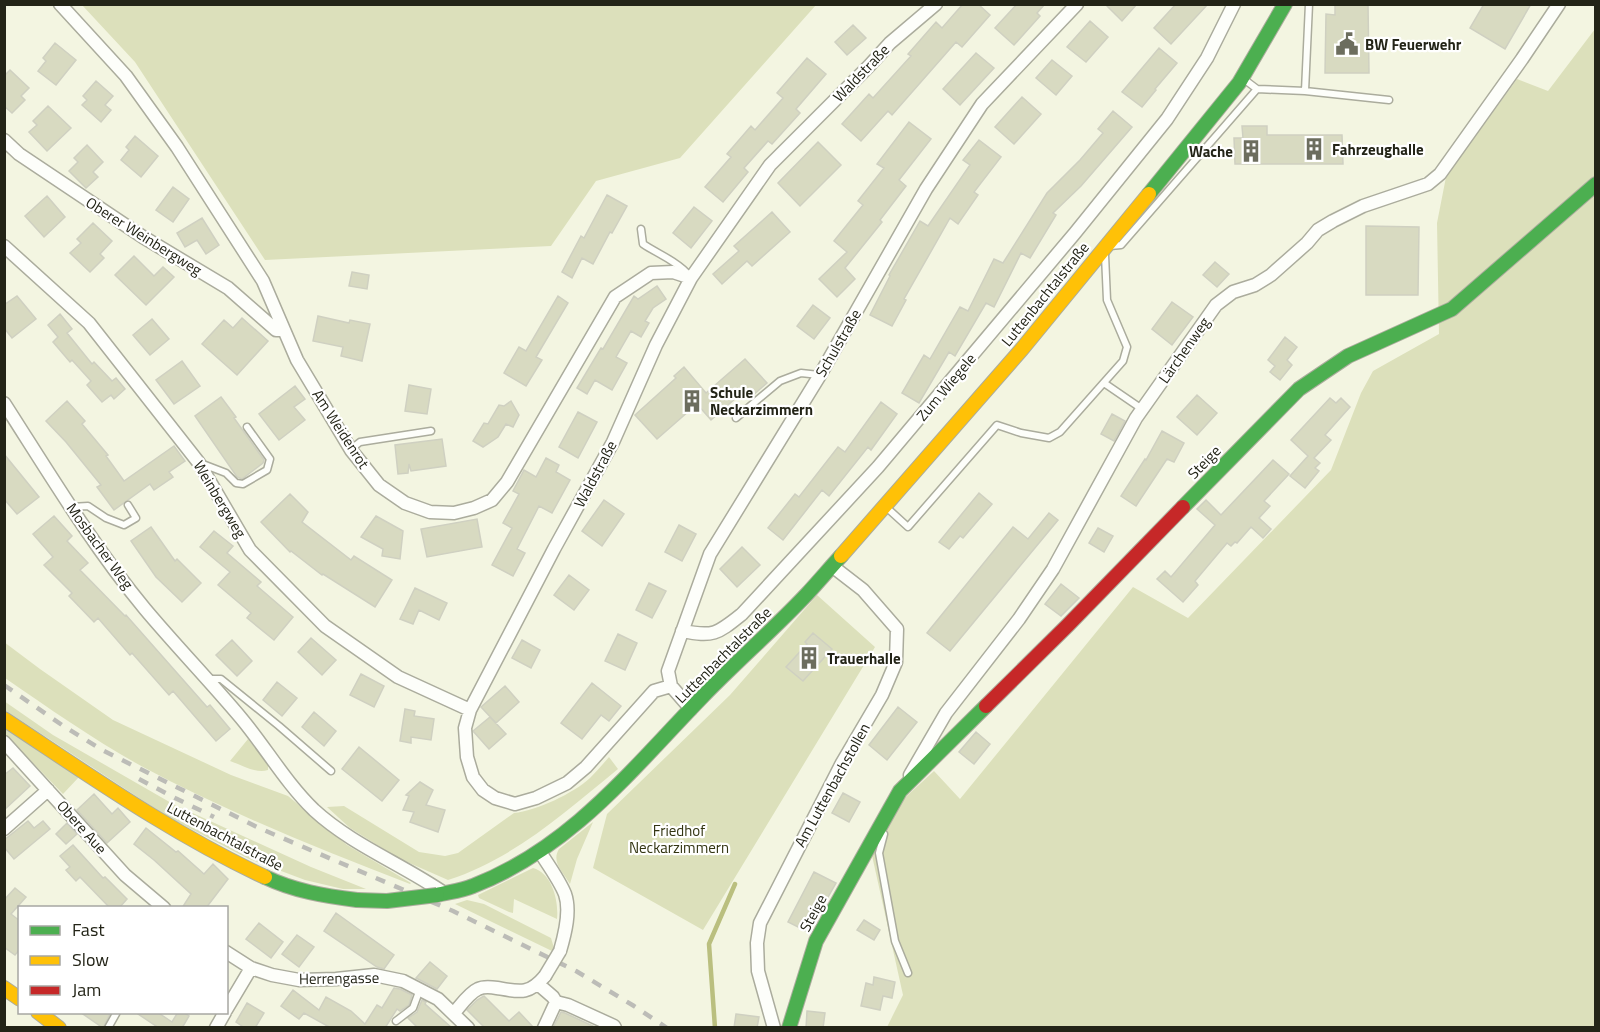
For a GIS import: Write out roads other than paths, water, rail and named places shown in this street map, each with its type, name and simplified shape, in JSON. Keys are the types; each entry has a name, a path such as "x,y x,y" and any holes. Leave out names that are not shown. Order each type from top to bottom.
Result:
{"street":[{"name":"Am Weidenrot","path":"60,4 126,76 177,147 263,281 297,360 351,450 379,485 405,503 430,512 454,513 492,500 507,482 615,297 651,273 673,272 691,278"},
{"name":"Waldstraße","path":"671,686 654,691 586,766 567,783 536,798 515,804 495,798 483,790 473,777 467,756 465,728 470,710 613,442 656,345 691,278 770,165 890,43 936,4"},
{"name":"Schulstraße","path":"671,686 668,671 710,554 820,375 926,189 982,104 1077,4"},
{"name":"Zum Wiegele","path":"682,631 709,634 722,630 742,614 878,466 1075,233 1167,119 1207,58 1234,4"},
{"name":"Luttenbachtalstraße","path":"4,719 165,824 228,860 277,883 318,895 387,901 441,894 471,887 514,867 559,838 603,801 704,695 808,593 1022,349 1242,78 1285,4"},
{"name":"Lärchenweg","path":"900,791 946,713 1019,619 1053,569 1142,409 1216,305 1233,292 1255,285 1271,275 1318,230 1333,221 1363,206 1428,184 1440,174 1522,60 1559,4"},
{"name":"Oberer Weinbergweg","path":"4,140 19,154 143,237 228,288 276,330 283,330"},
{"name":"Steige","path":"789,1028 816,940 900,791 1068,625 1299,389 1348,356 1452,309 1596,184"},
{"name":"Weinbergweg","path":"4,246 89,323 200,463 250,550 325,626 398,677 470,710"},
{"name":"Mosbacher Weg","path":"4,403 87,532 145,609 208,679 315,811 346,835 429,883 441,894"},
{"name":"Am Luttenbachstollen","path":"774,1028 758,971 756,943 760,924 842,763 882,695 896,662 897,628 863,590 832,566"},
{"path":"671,686 692,709"},
{"name":"Obere Aue","path":"4,742 125,875 162,906"},
{"path":"5,827 48,790"},
{"path":"454,1013 475,990 481,988 521,992 532,989 542,980 560,951 568,910 565,893 540,852"},
{"path":"228,953 251,968 228,1008"},
{"name":"Herrengasse","path":"251,968 299,980 374,975 403,981 438,999 468,1028"},
{"path":"542,980 556,1002 568,1005 615,1028"},
{"path":"4,988 18,998"},
{"path":"544,1028 556,1002"},
{"path":"41,1014 59,1028"},
{"path":"216,1028 224,1014"}],"lane":[{"path":"1305,91 1309,4"},
{"path":"1242,78 1257,89 1305,91 1389,100"},
{"path":"885,506 908,527 997,425 1020,433 1049,438 1060,432 1104,383 1123,361 1127,347 1107,300 1105,247 1121,245 1257,89"},
{"path":"641,229 644,244 679,265 691,278"},
{"path":"736,418 780,381 801,374 820,375"},
{"path":"1104,383 1142,409"},
{"path":"200,463 226,473 236,483 243,484 267,470 270,459 247,427"},
{"path":"351,450 360,442 431,431"},
{"path":"71,507 88,506 106,518 124,525 136,518 128,505"},
{"name":"Mosbacher Weg","path":"208,679 221,679 331,771"},
{"name":"Steige","path":"883,821 887,826 879,853 895,941 908,973"},
{"path":"396,1021 413,1008 420,989"},
{"path":"108,1028 116,1014"}],"waterway":[{"path":"715,1028 709,944 735,884"}],"railway":[{"path":"4,685 102,750 259,828 453,911 576,971 667,1028"},
{"path":"139,779 214,817"}],"place":[{"name":"BW Feuerwehr","path":"1347,44"},
{"name":"Fahrzeughalle","path":"1314,149"},
{"name":"Wache","path":"1251,151"},
{"name":"Schule Neckarzimmern","path":"692,401"},
{"name":"Trauerhalle","path":"809,658"}],"park label":[{"name":"Friedhof Neckarzimmern","path":"679,838"}]}
